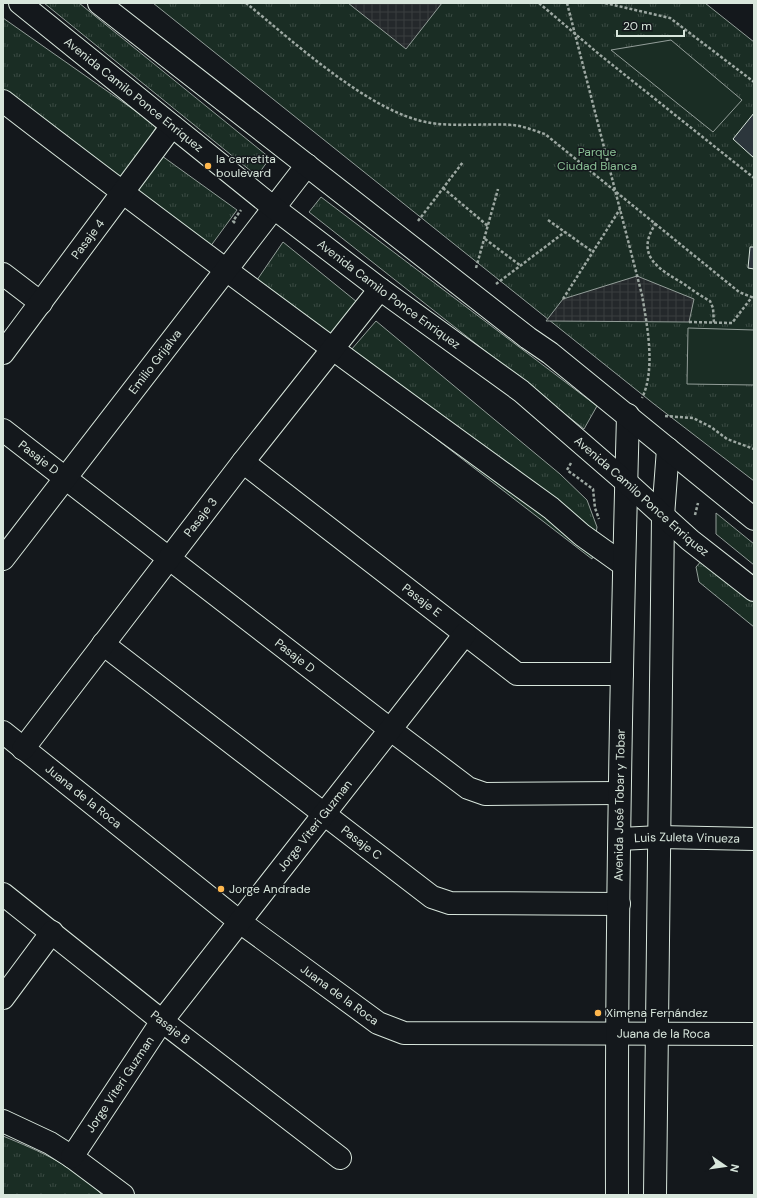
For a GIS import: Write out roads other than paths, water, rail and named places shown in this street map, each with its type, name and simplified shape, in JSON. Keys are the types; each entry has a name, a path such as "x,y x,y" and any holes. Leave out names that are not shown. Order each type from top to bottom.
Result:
{"street":[{"name":"Avenida Camilo Ponce Enriquez","path":"20,3 274,208 380,289 521,391 690,540 754,590"},
{"path":"99,3 628,415 704,480 754,519"},
{"path":"3,101 332,349 551,508 582,535 624,565"},
{"name":"Pasaje 4","path":"3,353 172,126"},
{"name":"Emilio Grijalva","path":"3,559 307,165"},
{"path":"3,274 41,302"},
{"name":"Pasaje 3","path":"23,749 243,462 380,289"},
{"name":"Avenida José Tobar y Tobar","path":"617,1195 616,1034 620,839 619,793 628,415"},
{"name":"Pasaje D","path":"3,430 64,479 468,788 485,794 619,793"},
{"path":"655,1195 664,516 668,450"},
{"name":"Pasaje E","path":"243,462 516,674 622,674"},
{"name":"Jorge Viteri Guzman","path":"72,1157 162,1021 465,634"},
{"name":"Pasaje C","path":"103,644 324,816 432,897 450,903 619,904"},
{"name":"Juana de la Roca","path":"3,732 240,922 378,1023 404,1034 754,1034"},
{"name":"Luis Zuleta Vinueza","path":"620,839 660,837 754,839"},
{"name":"Pasaje B","path":"3,894 162,1021 340,1158"},
{"path":"3,998 52,932"},
{"path":"3,1121 50,1143 72,1157 123,1195"}],"place":[{"name":"la carretita boulevard","path":"208,166"},
{"name":"Jorge Andrade","path":"221,889"},
{"name":"Ximena Fernández","path":"598,1013"}],"park label":[{"name":"Parque Ciudad Blanca","path":"597,159"}]}
